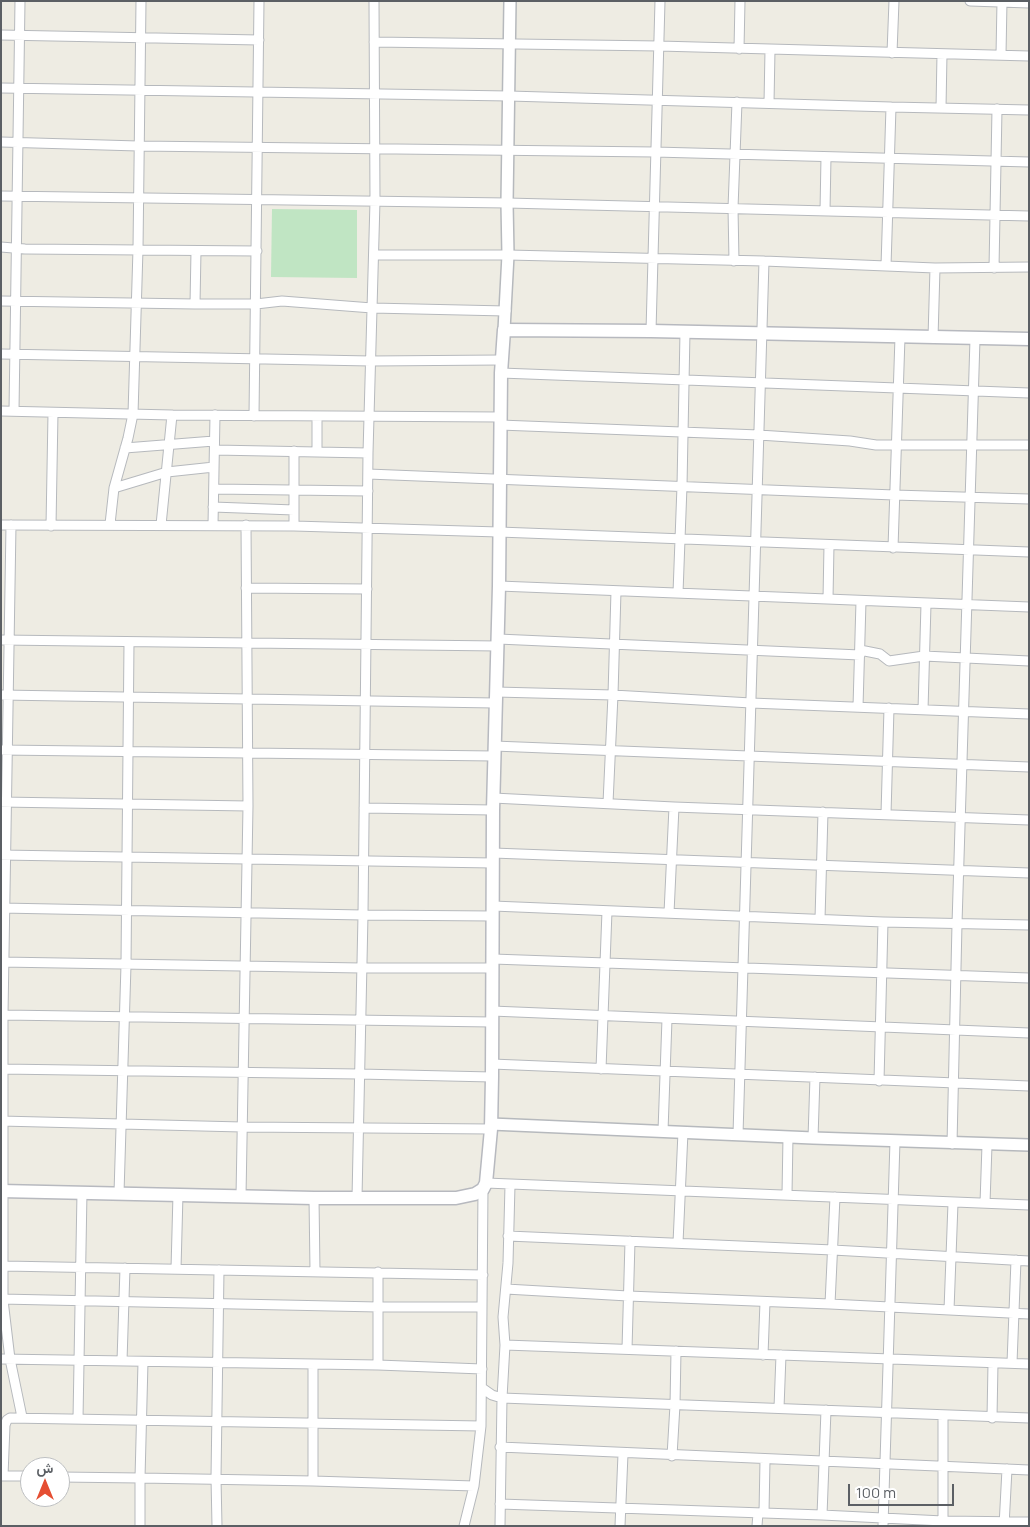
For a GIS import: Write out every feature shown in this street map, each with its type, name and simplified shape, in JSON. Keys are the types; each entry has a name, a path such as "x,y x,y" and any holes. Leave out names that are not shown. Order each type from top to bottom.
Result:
{"main road":[{"path":"2,1191 314,1198 456,1198 475,1194 484,1186 491,1126 493,804 498,643 501,367 504,330 652,331 1029,340"}],"street":[{"path":"14,411 14,301 20,1"},
{"path":"110,524 114,488 133,414 138,249 141,1"},
{"path":"254,416 258,251 259,1"},
{"path":"357,1198 363,915 368,453 375,201 374,1"},
{"path":"504,330 508,255 510,1"},
{"path":"652,331 656,100 660,1"},
{"path":"739,49 740,1"},
{"path":"892,53 894,1"},
{"path":"970,1 1029,3"},
{"path":"1001,55 1002,2"},
{"path":"1,36 259,40"},
{"path":"374,42 659,46 1029,56"},
{"path":"769,104 770,50"},
{"path":"941,108 942,54"},
{"path":"1,88 509,96 1029,110"},
{"path":"734,261 734,154 737,102"},
{"path":"886,266 891,107"},
{"path":"994,268 997,109"},
{"path":"1,142 138,146 655,152 1029,162"},
{"path":"825,211 826,157"},
{"path":"1,196 507,203 1029,216"},
{"path":"1,247 258,251"},
{"path":"195,304 196,251"},
{"path":"374,255 508,255 935,268 1029,268"},
{"path":"738,1135 764,262"},
{"path":"933,338 935,268"},
{"path":"1,301 195,304 282,302 372,308 506,311"},
{"path":"678,593 682,486 684,332"},
{"path":"893,548 900,337"},
{"path":"952,1144 958,870 975,339"},
{"path":"1,354 371,361 684,379 1029,393"},
{"path":"1,411 215,416 369,416 759,435 850,441 876,445 1029,446"},
{"path":"51,526 53,413"},
{"path":"162,525 172,415"},
{"path":"213,525 215,416"},
{"path":"317,416 317,452"},
{"path":"125,448 170,445 368,453"},
{"path":"294,451 294,526"},
{"path":"114,488 167,472 214,467"},
{"path":"368,474 894,495 1029,498"},
{"path":"214,489 368,491"},
{"path":"213,507 294,510"},
{"path":"1,525 294,526 1029,552"},
{"path":"12,525 6,640 4,750 2,1069 4,1266 2,1300 6,1359 22,1417"},
{"path":"241,1196 248,806 246,525"},
{"path":"828,599 829,545"},
{"path":"499,586 1029,607"},
{"path":"246,588 367,589"},
{"path":"608,803 616,591"},
{"path":"858,707 861,601"},
{"path":"923,710 926,604"},
{"path":"6,640 366,645 614,644 860,652 880,654 889,660 924,656 1029,661"},
{"path":"119,1193 125,1018 129,803 129,642"},
{"path":"5,695 366,700 613,695 751,703 1029,714"},
{"path":"886,814 889,708"},
{"path":"4,750 365,755 611,750 1029,767"},
{"path":"4,802 248,806"},
{"path":"364,808 608,803 1029,820"},
{"path":"669,913 674,807"},
{"path":"820,919 823,812"},
{"path":"4,855 363,861 493,858 672,860 1029,873"},
{"path":"3,908 363,915 493,911 607,911 883,922 1029,925"},
{"path":"601,1068 607,911"},
{"path":"879,1081 883,922"},
{"path":"3,962 361,968 493,963 604,963 956,977 1029,978"},
{"path":"3,1015 244,1020 603,1016 1029,1033"},
{"path":"663,1131 667,1019"},
{"path":"492,1064 1029,1086"},
{"path":"2,1069 359,1074 492,1078"},
{"path":"813,1138 815,1078"},
{"path":"2,1121 242,1127 491,1126 663,1131 952,1144 1029,1145"},
{"path":"678,1243 683,1132"},
{"path":"787,1194 788,1137"},
{"path":"883,1522 896,1141"},
{"path":"985,1203 987,1145"},
{"path":"500,1526 500,1447 505,1345 502,1317 506,1289 510,1184"},
{"path":"464,1526 474,1486 481,1426 484,1186 510,1184 1029,1205"},
{"path":"78,1419 82,1192"},
{"path":"176,1269 178,1194"},
{"path":"830,1304 835,1197"},
{"path":"314,1198 314,1271"},
{"path":"949,1310 953,1202"},
{"path":"508,1236 833,1250 1029,1261"},
{"path":"627,1349 630,1241"},
{"path":"1012,1363 1016,1260"},
{"path":"4,1266 483,1274"},
{"path":"122,1361 125,1268"},
{"path":"217,1526 219,1270"},
{"path":"378,1272 378,1365"},
{"path":"506,1289 1029,1314"},
{"path":"2,1300 378,1307 482,1307"},
{"path":"763,1355 765,1302"},
{"path":"505,1345 1029,1364"},
{"path":"672,1456 676,1351"},
{"path":"779,1408 781,1355"},
{"path":"6,1359 378,1365 482,1369"},
{"path":"140,1526 143,1362"},
{"path":"992,1418 993,1363"},
{"path":"313,1364 313,1481"},
{"path":"482,1388 492,1395 502,1398 1029,1418"},
{"path":"822,1515 826,1410"},
{"path":"943,1415 943,1521"},
{"path":"20,1476 2,1476 5,1425 10,1418 481,1426"},
{"path":"500,1447 623,1454 1029,1470"},
{"path":"620,1526 623,1454"},
{"path":"757,1526 761,1513 765,1460"},
{"path":"1004,1524 1007,1470"},
{"path":"70,1477 216,1478 474,1486"},
{"path":"500,1504 822,1515 883,1522 943,1521 1004,1524 1029,1522"}],"green space":[{"path":"272,209 357,210 357,278 271,277"}]}
